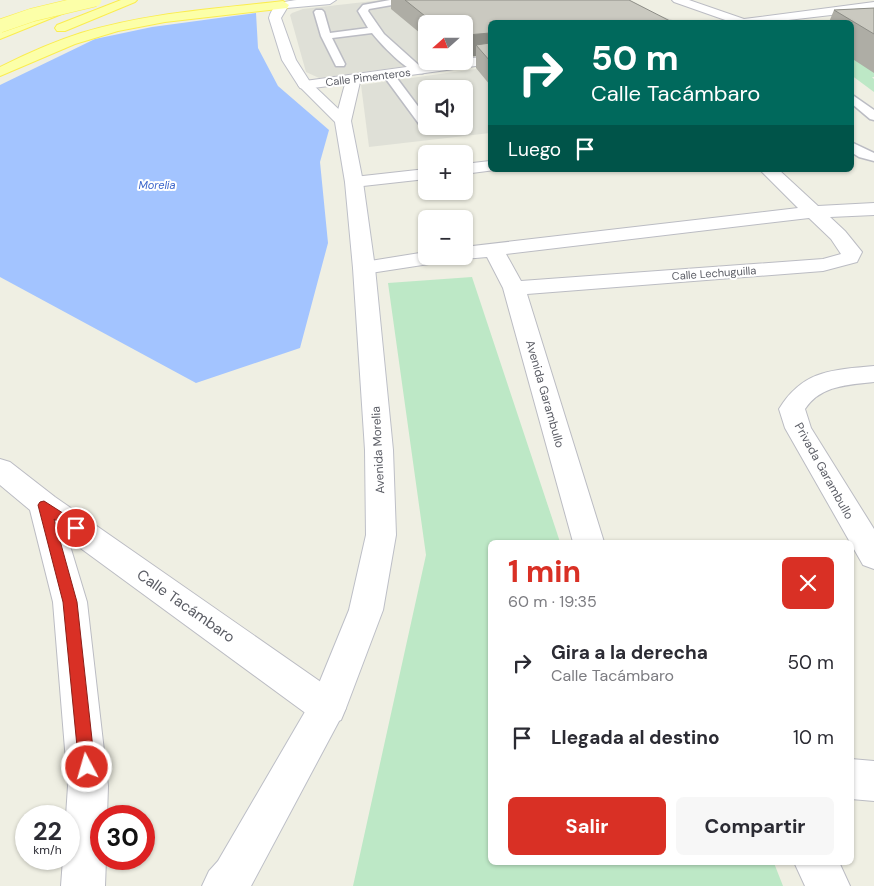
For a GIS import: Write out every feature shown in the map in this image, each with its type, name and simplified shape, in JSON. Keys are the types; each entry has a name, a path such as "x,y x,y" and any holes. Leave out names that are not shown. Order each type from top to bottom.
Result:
{"main road":[{"path":"0,36 87,0"},
{"path":"0,26 32,15 95,0"},
{"path":"51,32 131,0"},
{"path":"0,72 66,42 121,26 283,5"},
{"path":"0,60 26,46"}],"street":[{"path":"330,0 283,5 277,11 276,18 289,60 304,85 343,121"},
{"path":"678,0 738,20"},
{"path":"860,0 874,6"},
{"path":"760,20 874,6"},
{"name":"Calle Pimenteros","path":"473,62 488,60"},
{"name":"Calle Pimenteros","path":"304,85 419,70"},
{"path":"343,121 347,98 353,80"},
{"name":"Avenida Morelia","path":"237,883 328,708 366,610 381,534 379,450 364,268 354,182 343,121"},
{"path":"473,168 488,166"},
{"name":"Calle Lechuguilla","path":"514,288 823,266 850,258 852,252 814,212 771,172"},
{"path":"354,182 418,175"},
{"path":"473,252 814,212 874,209"},
{"name":"Avenida Garambullo","path":"493,249 514,288 587,540"},
{"path":"364,268 418,260"},
{"name":"Privada Garambullo","path":"870,542 798,428 792,409 798,397 810,387 832,379 874,374"},
{"name":"Calle Tacámbaro","path":"0,469 44,505 328,708"},
{"path":"44,505 70,602 81,708 88,786 83,886"},
{"path":"854,779 874,781"},
{"path":"817,865 828,886"}],"lane":[{"path":"406,0 366,7 363,11 367,21 392,48 418,69"},
{"path":"319,12 326,36 340,64"},
{"path":"326,36 375,30"},
{"path":"389,75 418,114"},
{"path":"854,99 874,116"},
{"path":"854,148 864,154 874,156"}],"shaded area":[{"path":"382,0 618,0 673,20 488,20 488,55 473,57 473,15 418,15 418,64 319,78 306,72 290,15 303,9"},
{"path":"488,67 488,133 473,135 473,80 418,80 418,135 473,135 369,147 361,85"}],"green space":[{"path":"874,54 874,77 872,77 874,79 874,92 854,77 854,55"},
{"path":"472,277 559,540 488,540 488,865 775,865 783,886 353,886 426,555 388,283"}],"water":[{"name":"Morelia","path":"256,13 258,48 278,86 329,130 320,162 328,243 300,348 196,383 0,277 0,85 95,39 152,27"}],"building":[{"path":"405,0 629,0 668,20 488,20 488,33 473,34 473,15 424,15"},
{"path":"874,8 874,34 854,22 854,20 834,10"},
{"path":"488,43 488,59 476,45"}],"route":[{"path":"76,528 44,505 70,602 87,767"}]}
